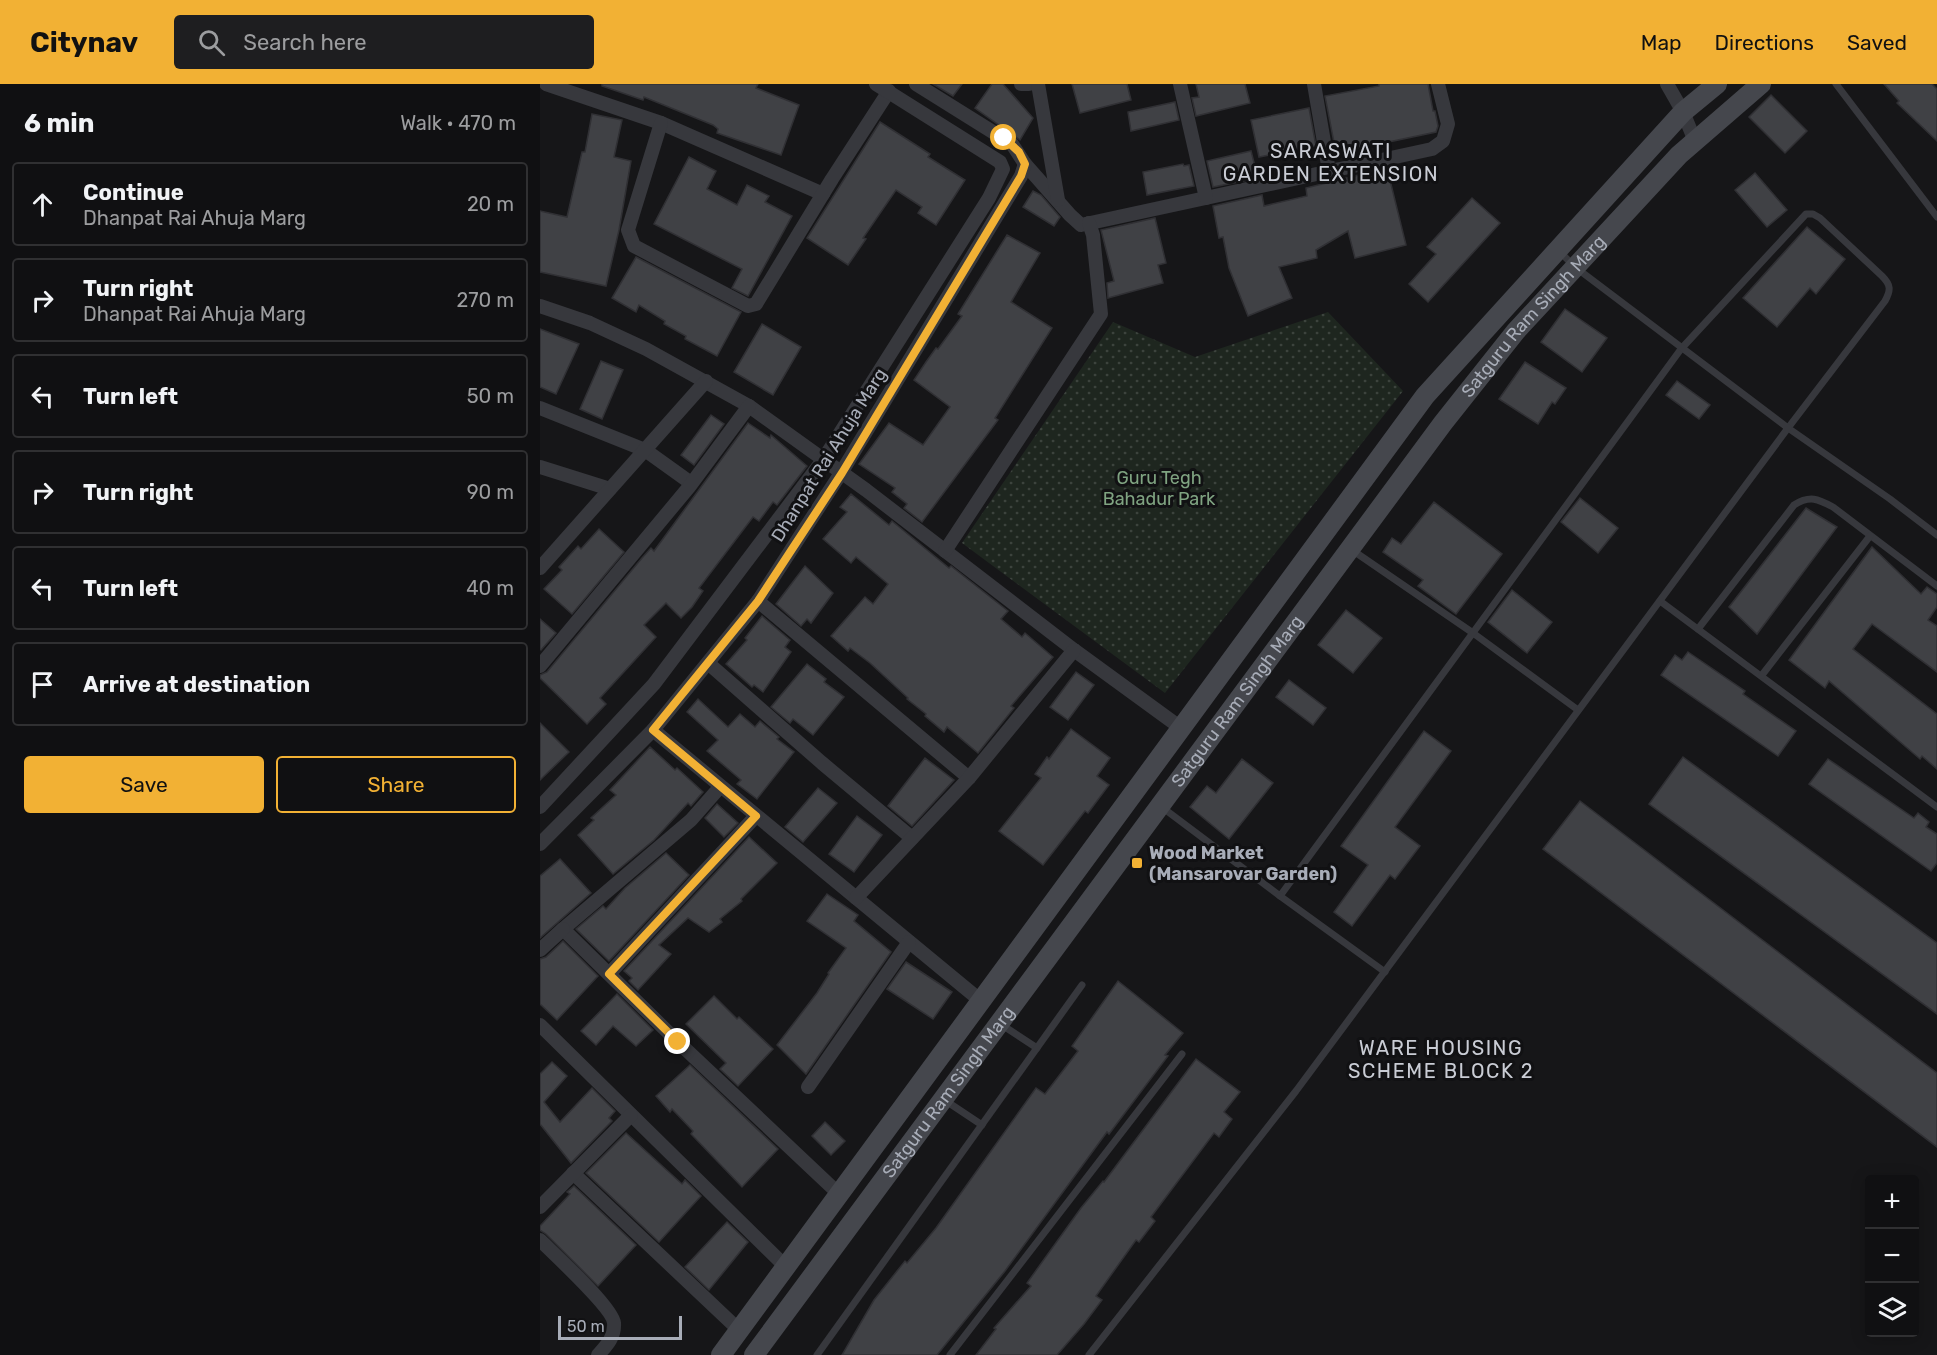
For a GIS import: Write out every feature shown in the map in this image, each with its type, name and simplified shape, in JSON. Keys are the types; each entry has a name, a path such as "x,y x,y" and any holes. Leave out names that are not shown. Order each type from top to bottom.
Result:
{"main road":[{"name":"Satguru Ram Singh Marg","path":"721,1355 1425,396 1683,112 1717,84"},
{"name":"Satguru Ram Singh Marg","path":"754,1355 1443,423 1516,331 1679,155 1761,84"}],"street":[{"path":"546,84 661,123 823,194"},
{"path":"916,84 1004,138 1019,152 1025,164 1082,225 1432,149 1443,141 1448,124 1438,84"},
{"path":"1021,84 1029,84"},
{"path":"1038,84 1059,202"},
{"path":"1180,84 1206,198"},
{"path":"1314,84 1329,171"},
{"path":"1667,84 1683,112 1695,141"},
{"path":"661,123 628,230 634,246 748,306 756,304 823,194 883,88 1000,162 1003,169 1025,164"},
{"name":"Dhanpat Rai Ahuja Marg","path":"540,844 653,730 758,601 842,473 1021,176 1025,164"},
{"name":"Dhanpat Rai Ahuja Marg","path":"540,807 654,684 823,460 989,198 1003,169"},
{"path":"945,551 1101,314 1093,235 1089,224"},
{"path":"540,306 590,324 646,349 749,406 842,473 1074,650 1181,728"},
{"path":"540,568 706,381"},
{"path":"540,666 691,483 749,406"},
{"path":"540,408 645,450 691,483"},
{"path":"540,467 610,489"},
{"path":"758,601 969,778"},
{"path":"856,898 969,778 1074,650"},
{"path":"708,663 822,764 912,838"},
{"path":"653,730 981,1001"},
{"path":"540,951 691,819 720,787"},
{"path":"609,974 756,816"},
{"path":"563,929 839,1194"},
{"path":"808,1088 909,942"},
{"path":"540,1025 786,1267"},
{"path":"540,1207 631,1115"},
{"path":"573,1173 739,1330"},
{"path":"540,1240 601,1301 615,1320 614,1336 598,1355"}],"lane":[{"path":"1836,84 1937,217"},
{"path":"1089,1355 1296,1091 1788,428 1885,301 1890,291 1889,283 1820,218 1813,214 1806,214 1800,219 1681,349 1280,896"},
{"path":"1558,249 1575,267 1681,349 1937,535"},
{"path":"1698,629 1794,505 1803,499 1819,499 1833,507 1937,586"},
{"path":"1762,675 1870,536"},
{"path":"1350,549 1473,633 1578,710"},
{"path":"1660,601 1937,807"},
{"path":"1161,806 1385,972"},
{"path":"817,1355 1082,985"},
{"path":"999,1024 1037,1048"},
{"path":"950,1355 1182,1054"},
{"path":"944,1100 982,1125"}],"green space":[{"name":"Guru Tegh Bahadur Park","path":"1328,312 1403,391 1165,693 962,543 1113,322 1195,357"}],"building":[{"path":"602,84 758,84 756,88 799,105 781,155 717,133 718,129 713,125 644,97 643,100 602,86"},
{"path":"933,84 962,84 953,96"},
{"path":"992,84 1003,84 1033,118 1020,140 975,108"},
{"path":"1072,84 1127,84 1131,100 1080,113"},
{"path":"1196,84 1245,84 1250,103 1196,116 1192,98 1199,97"},
{"path":"1379,84 1428,84 1438,126 1436,132 1336,153 1325,96 1379,86"},
{"path":"1884,84 1932,84 1937,89 1937,141 1897,103 1899,101"},
{"path":"1771,95 1807,131 1785,153 1749,117"},
{"path":"1175,102 1179,120 1131,131 1128,112"},
{"path":"1309,108 1316,146 1259,157 1251,120"},
{"path":"592,114 622,120 614,157 631,161 606,286 540,272 540,211 567,217 582,152 585,152"},
{"path":"880,122 930,154 928,157 965,180 936,225 918,213 922,207 896,190 863,238 866,239 848,265 807,238"},
{"path":"1251,151 1258,178 1213,187 1207,161"},
{"path":"689,157 716,171 707,189 737,205 747,185 769,196 765,202 792,216 748,296 732,288 742,269 654,224"},
{"path":"1183,164 1184,166 1189,165 1194,186 1147,195 1143,172"},
{"path":"1387,168 1406,245 1355,258 1348,231 1316,250 1317,258 1279,267 1292,298 1248,316 1229,268 1223,237 1219,238 1213,206 1262,195 1264,206 1307,196 1306,188"},
{"path":"1755,173 1787,210 1767,227 1735,190"},
{"path":"1033,191 1041,195 1060,217 1054,226 1023,207"},
{"path":"1472,198 1500,223 1428,302 1409,284 1436,254 1427,247"},
{"path":"1155,218 1166,263 1158,265 1163,283 1108,298 1107,283 1114,281 1101,230"},
{"path":"1807,227 1845,259 1816,294 1810,288 1777,327 1743,298"},
{"path":"1007,235 1040,253 1011,302 1052,328 995,418 998,420 922,522 904,508 907,504 892,492 895,488 859,464 889,423 923,445 950,407 914,380 962,316 958,314"},
{"path":"636,257 741,312 717,356 685,339 686,336 664,324 665,321 639,305 636,312 612,298"},
{"path":"1565,309 1607,338 1582,372 1541,342"},
{"path":"762,324 801,347 773,395 734,372"},
{"path":"540,329 579,344 556,394 540,387"},
{"path":"601,361 623,370 602,419 580,409"},
{"path":"1525,362 1566,388 1555,404 1552,402 1538,424 1499,399"},
{"path":"1677,381 1710,405 1699,419 1666,395"},
{"path":"711,415 724,424 694,465 681,455"},
{"path":"748,423 770,438 771,435 807,466 777,505 773,502 759,521 753,517 699,588 703,591 681,618 666,603 644,625 656,637 600,698 606,704 587,724 540,678 540,675 547,672 651,548 654,551"},
{"path":"851,494 889,525 892,521 949,568 951,566 1008,611 1001,619 1022,637 1025,633 1053,657 1011,706 1014,708 978,753 947,727 944,732 870,663 850,648 848,651 831,636 865,597 873,604 888,584 856,557 851,563 823,539 847,512 840,507"},
{"path":"1580,498 1618,528 1598,553 1561,522"},
{"path":"1434,502 1502,554 1456,614 1418,586 1423,580 1383,552 1392,538 1401,544"},
{"path":"1806,508 1837,527 1757,634 1729,607"},
{"path":"599,529 624,552 572,614 544,589 562,570 559,567 578,546 581,549"},
{"path":"1872,547 1921,594 1927,587 1937,594 1937,607 1928,620 1937,626 1937,672 1872,624 1853,649 1937,714 1937,769 1922,756 1920,759 1829,681 1825,688 1789,660"},
{"path":"805,566 833,593 811,623 807,619 801,626 776,604"},
{"path":"1512,590 1552,622 1527,653 1488,622"},
{"path":"1346,610 1382,638 1353,673 1318,645"},
{"path":"762,616 790,640 785,647 791,652 763,692 754,685 752,687 726,664 747,640 745,638"},
{"path":"540,619 556,633 541,650 540,649"},
{"path":"1688,652 1745,691 1743,694 1796,731 1778,756 1661,675 1675,655 1682,660"},
{"path":"807,664 826,679 824,682 844,697 813,735 793,719 790,723 771,707"},
{"path":"1076,672 1094,685 1068,720 1050,707"},
{"path":"1289,680 1326,708 1313,725 1276,697"},
{"path":"698,699 728,727 740,714 755,727 760,721 779,737 777,739 794,752 757,799 737,784 741,780 707,751 718,740 687,712"},
{"path":"540,723 569,752 540,780"},
{"path":"1071,729 1110,758 1097,776 1109,785 1088,813 1085,811 1043,865 999,831 1041,778 1035,774"},
{"path":"1424,731 1451,751 1395,827 1420,846 1395,879 1390,875 1352,926 1334,912 1368,865 1341,846"},
{"path":"650,747 703,792 691,806 688,803 654,840 613,874 578,835 594,820 591,818 616,795 610,790"},
{"path":"1683,757 1937,943 1937,1014 1649,804"},
{"path":"925,758 954,780 912,826 888,806"},
{"path":"1242,759 1273,783 1229,839 1190,807 1207,786 1216,793"},
{"path":"1828,759 1914,818 1918,813 1929,822 1926,827 1937,834 1937,863 1931,871 1809,784"},
{"path":"818,788 837,803 803,842 785,827"},
{"path":"1580,801 1937,1073 1937,1147 1543,849"},
{"path":"717,804 738,823 724,837 705,818"},
{"path":"857,816 882,835 854,872 829,854"},
{"path":"749,837 777,863 741,899 742,901 720,919 722,922 709,932 688,918 659,945 671,954 638,990 629,981 632,978 624,971"},
{"path":"666,853 689,875 609,961 576,929 603,906 606,909 625,888"},
{"path":"560,859 591,893 540,938 540,876"},
{"path":"827,894 858,915 854,921 891,952 806,1074 777,1045 817,993 846,948 807,921"},
{"path":"563,941 598,976 557,1020 540,1004 540,959 546,957"},
{"path":"906,962 952,992 933,1019 887,989"},
{"path":"1118,981 1183,1033 1165,1055 1168,1056 1109,1134 1107,1132 1005,1271 937,1355 842,1355 874,1300 905,1261 907,1263 936,1228 1036,1088 1045,1094 1078,1051 1072,1046"},
{"path":"617,994 653,1030 636,1046 613,1026 596,1045 581,1031"},
{"path":"714,996 773,1049 738,1086 720,1069 726,1063 686,1024"},
{"path":"1196,1059 1240,1092 1224,1112 1232,1119 1219,1137 1214,1133 1151,1217 1155,1221 1139,1242 1136,1240 1096,1296 1102,1300 1057,1355 976,1355 996,1329 994,1328 1031,1286 1027,1283 1081,1208 1104,1182"},
{"path":"552,1062 567,1076 544,1102 560,1122 592,1088 615,1111 609,1118 612,1121 571,1163 540,1124 540,1074"},
{"path":"690,1065 778,1149 742,1187 691,1134 693,1131 672,1109 670,1112 656,1096"},
{"path":"825,1122 845,1141 831,1155 812,1136"},
{"path":"626,1133 682,1184 685,1180 701,1196 659,1242 586,1173"},
{"path":"574,1186 636,1245 598,1286 540,1230 540,1226 570,1194 567,1192"},
{"path":"727,1222 748,1242 709,1290 685,1267"}],"place":[{"name":"Wood Market (Mansarovar Garden)","path":"1137,863"}],"district":[{"name":"SARASWATI GARDEN EXTENSION","path":"1331,162"},
{"name":"WARE HOUSING SCHEME BLOCK 2","path":"1441,1060"}],"route":[{"path":"678,1042 609,974 756,816 653,730 758,601 842,473 1021,176 1025,164 1019,152 1004,138"}]}
